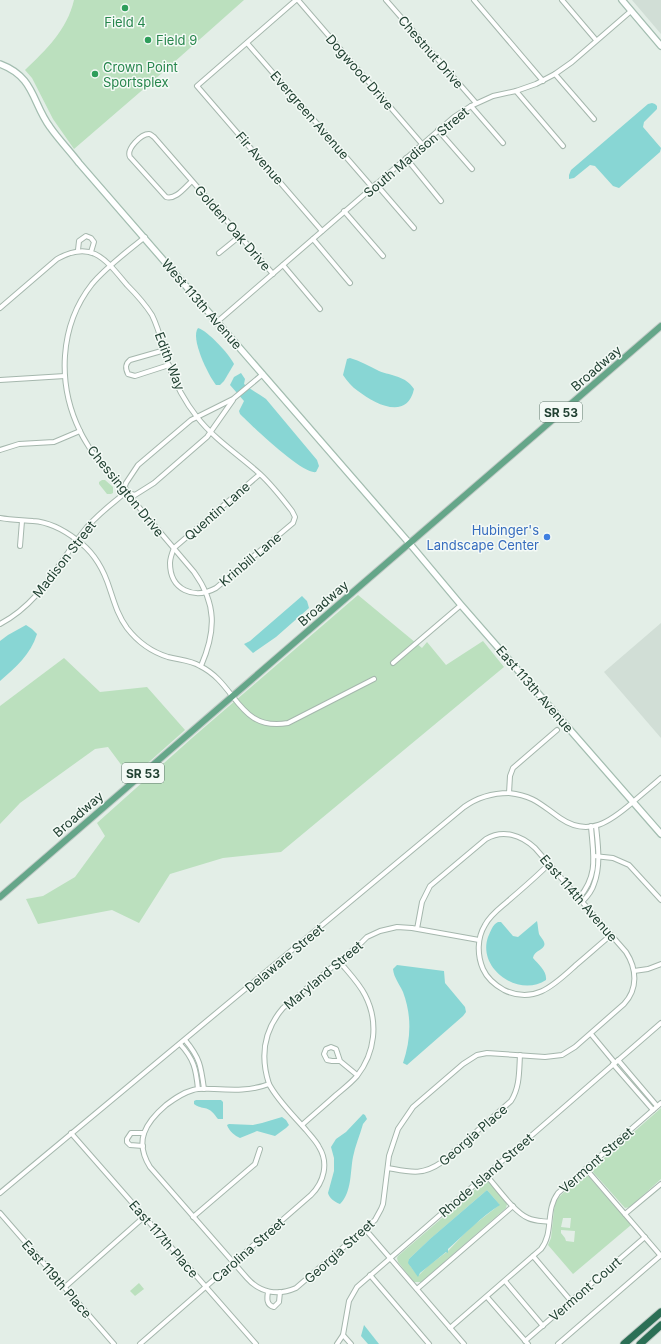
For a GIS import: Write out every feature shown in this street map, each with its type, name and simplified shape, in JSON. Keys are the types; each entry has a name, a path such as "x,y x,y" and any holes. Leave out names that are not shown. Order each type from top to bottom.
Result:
{"highway":[{"path":"624,1344 661,1312"},
{"path":"640,1344 661,1325"}],"main road":[{"name":"Broadway","path":"0,896 661,326"}],"street":[{"path":"247,42 297,0"},
{"name":"Dogwood Drive","path":"297,0 422,144"},
{"name":"Chestnut Drive","path":"386,0 476,104"},
{"path":"474,0 543,81"},
{"path":"562,0 596,40"},
{"path":"622,0 661,46"},
{"name":"South Madison Street","path":"217,322 438,130 471,106 494,96 516,91 543,81 555,74 572,62 631,10"},
{"name":"Fir Avenue","path":"247,42 197,86 322,231"},
{"name":"Evergreen Avenue","path":"247,42 372,187"},
{"name":"West 113th Avenue","path":"0,64 15,72 30,87 49,126 410,544"},
{"path":"555,74 594,119"},
{"path":"516,91 563,146"},
{"path":"471,106 503,143"},
{"path":"438,130 472,169"},
{"name":"Golden Oak Drive","path":"192,181 175,196 169,198 166,197 128,154 132,145 147,134 151,134 240,236 273,274"},
{"path":"406,158 441,201"},
{"path":"376,184 414,228"},
{"path":"344,211 383,256"},
{"path":"0,308 57,259 65,254 78,250 79,241 86,236 91,238 94,242 91,252"},
{"path":"219,253 240,236"},
{"name":"Chessington Drive","path":"145,237 92,284 85,295 68,330 64,359 65,376 70,403 80,431 92,452 174,548 198,578 206,593 212,615 212,626 208,649 201,666"},
{"path":"313,239 350,283"},
{"name":"Edith Way","path":"78,250 91,252 100,256 111,266 145,306 151,315 160,336 169,365 184,397 197,417 210,433 223,445 260,474 292,511 295,517 293,523"},
{"path":"282,265 320,309"},
{"path":"165,350 130,360 126,366 126,370 128,374 135,376 169,365"},
{"path":"233,399 210,433 154,484 132,495 126,492 126,483 138,466 191,420 238,396 262,374"},
{"path":"0,380 65,376"},
{"path":"0,450 19,444 54,442 80,431"},
{"name":"Quentin Lane","path":"174,548 260,474"},
{"name":"Madison Street","path":"0,624 10,619 40,592 84,531 100,514 126,492"},
{"path":"0,518 34,521 48,524 61,529 77,540 90,552 103,570 121,619 132,635 148,648 157,653 191,661 201,666 215,677 253,718 263,723 277,725 288,723 374,679"},
{"path":"20,546 22,521"},
{"name":"Krinbill Lane","path":"206,593 216,588 293,523"},
{"name":"East 113th Avenue","path":"410,544 461,605 661,834"},
{"path":"174,548 170,567 176,584 186,592 196,594 206,593"},
{"path":"393,663 461,605"},
{"path":"509,794 510,776 513,768 557,730"},
{"path":"582,902 589,894 595,883 597,856 593,826 609,821 615,817 661,778"},
{"name":"Delaware Street","path":"0,1193 464,807 488,795 521,795 533,799 568,823 583,827 593,826"},
{"name":"East 114th Avenue","path":"417,929 424,897 433,882 486,839 501,834 514,835 530,843 549,864 630,958 634,971"},
{"path":"579,898 585,891 590,880 597,856"},
{"path":"597,856 613,858 629,865 661,900"},
{"path":"549,864 489,918 482,929 479,940 480,961 486,974 492,981 501,988 512,993 530,994 541,992 551,987 611,935"},
{"name":"Maryland Street","path":"269,1084 265,1072 264,1054 267,1034 272,1024 283,1008 368,937 380,931 397,927 479,940"},
{"path":"302,1125 357,1075 364,1065 371,1048 373,1023 371,1010 365,995 339,961"},
{"path":"634,971 648,969 661,964"},
{"name":"Georgia Street","path":"233,1263 250,1282 268,1292 292,1290 300,1286 375,1220 381,1209 389,1156 394,1139 398,1129 408,1113 418,1102 463,1064 477,1055 487,1053 545,1057 562,1055 571,1050 624,1004 635,982 634,971"},
{"name":"Rhode Island Street","path":"337,1344 343,1335 351,1296 357,1287 661,1023"},
{"path":"591,1034 653,1110"},
{"path":"185,1040 195,1052 199,1060 204,1089"},
{"path":"180,1044 188,1052 192,1060 198,1089"},
{"name":"Georgia Place","path":"388,1168 416,1172 432,1169 442,1162 511,1101 518,1085 520,1055"},
{"path":"340,1061 357,1075"},
{"path":"616,1063 659,1104"},
{"path":"233,1263 150,1166 144,1155 144,1133 147,1125 153,1117 166,1105 181,1095 198,1089 248,1090 269,1084"},
{"name":"Carolina Street","path":"140,1344 311,1195 318,1188 323,1178 324,1161 322,1152 316,1142 277,1096 269,1084"},
{"name":"Vermont Street","path":"450,1328 541,1249 546,1242 551,1207 555,1196 659,1104"},
{"path":"143,1146 130,1145 127,1142 127,1139 128,1134 144,1133"},
{"name":"East 117th Place","path":"72,1134 256,1344"},
{"path":"193,1217 255,1164 260,1149"},
{"path":"558,1344 661,1255 586,1169"},
{"path":"486,1175 519,1212 529,1219 549,1222"},
{"path":"626,1214 661,1184"},
{"path":"417,1289 513,1206"},
{"name":"East 119th Place","path":"0,1213 114,1344"},
{"path":"65,1287 144,1217"},
{"path":"365,1229 464,1344"},
{"name":"Vermont Court","path":"526,1343 571,1301 645,1237"},
{"path":"533,1256 571,1301"},
{"path":"370,1275 429,1344"},
{"path":"505,1281 543,1326"},
{"path":"268,1292 267,1300 270,1305 274,1307 279,1302 280,1292"},
{"path":"487,1297 526,1343"},
{"path":"343,1335 351,1344"}],"shaded area":[{"path":"632,0 661,0 661,34"},
{"path":"661,623 661,738 604,672"}],"green space":[{"name":"Crown Point Sportsplex","path":"74,0 244,0 74,149 53,119 32,78 25,70 55,39 71,11"},
{"path":"102,480 105,480 113,487 113,493 107,494 99,484"},
{"path":"358,595 422,648 427,642 446,665 483,641 504,667 281,852 223,858 170,874 139,923 112,910 38,924 26,899 43,896 75,877 105,836 97,823 192,738"},
{"path":"64,658 100,692 147,687 185,730 131,778 108,747 95,749 20,803 0,824 0,706"},
{"path":"661,1108 661,1179 630,1207 625,1208 593,1172 593,1168"},
{"path":"584,1175 588,1176 631,1225 573,1274 548,1245 551,1238 556,1200","holes":["563,1218 571,1218 570,1228 561,1227","561,1230 575,1231 574,1242 566,1241 561,1233"]},
{"path":"485,1181 489,1182 507,1204 506,1208 421,1282 414,1282 398,1262 398,1256","holes":["487,1190 499,1204 470,1228 448,1251 419,1275 409,1264 409,1259 429,1240"]},
{"path":"139,1283 144,1289 135,1296 130,1291"}],"water":[{"path":"652,103 657,106 657,109 644,122 643,127 661,148 660,152 619,188 613,186 595,166 590,165 574,178 569,179 571,170 648,104"},
{"path":"198,328 207,333 218,343 234,364 220,385 216,385 201,356 196,340"},
{"path":"350,358 379,371 407,381 414,389 410,399 405,405 390,407 381,405 365,396 352,386 343,375 347,359"},
{"path":"241,373 245,379 244,384 266,399 317,460 319,466 316,472 309,471 289,458 240,414 239,411 244,401 230,385 234,377"},
{"path":"302,596 307,601 309,608 276,637 253,653 244,644 250,641"},
{"path":"26,625 37,634 31,648 22,660 0,681 0,641"},
{"path":"537,921 539,934 544,942 544,946 535,954 533,958 544,971 546,980 535,985 513,983 494,969 489,960 486,949 488,937 493,926 498,922 501,922 513,936 518,937"},
{"path":"397,965 444,971 445,983 465,1007 466,1012 407,1065 403,1063 408,1045 409,1019 406,1001 393,969"},
{"path":"221,1100 223,1102 223,1119 218,1119 210,1111 194,1104 194,1101"},
{"path":"363,1114 367,1119 363,1124 354,1153 349,1188 340,1204 332,1200 328,1193 334,1171 334,1158 331,1147 336,1139 346,1132"},
{"path":"282,1117 289,1125 275,1136 257,1131 240,1138 232,1133 227,1125 253,1125"},
{"path":"487,1190 500,1205 480,1220 448,1249 448,1253 446,1252 420,1273 418,1277 408,1263 409,1259"},
{"path":"364,1325 379,1344 368,1344 361,1336"}],"place":[{"name":"Field 4","path":"125,8"},
{"name":"Field 9","path":"148,40"},
{"name":"Crown Point Sportsplex","path":"95,74"},
{"name":"Hubinger's Landscape Center","path":"547,537"}]}
